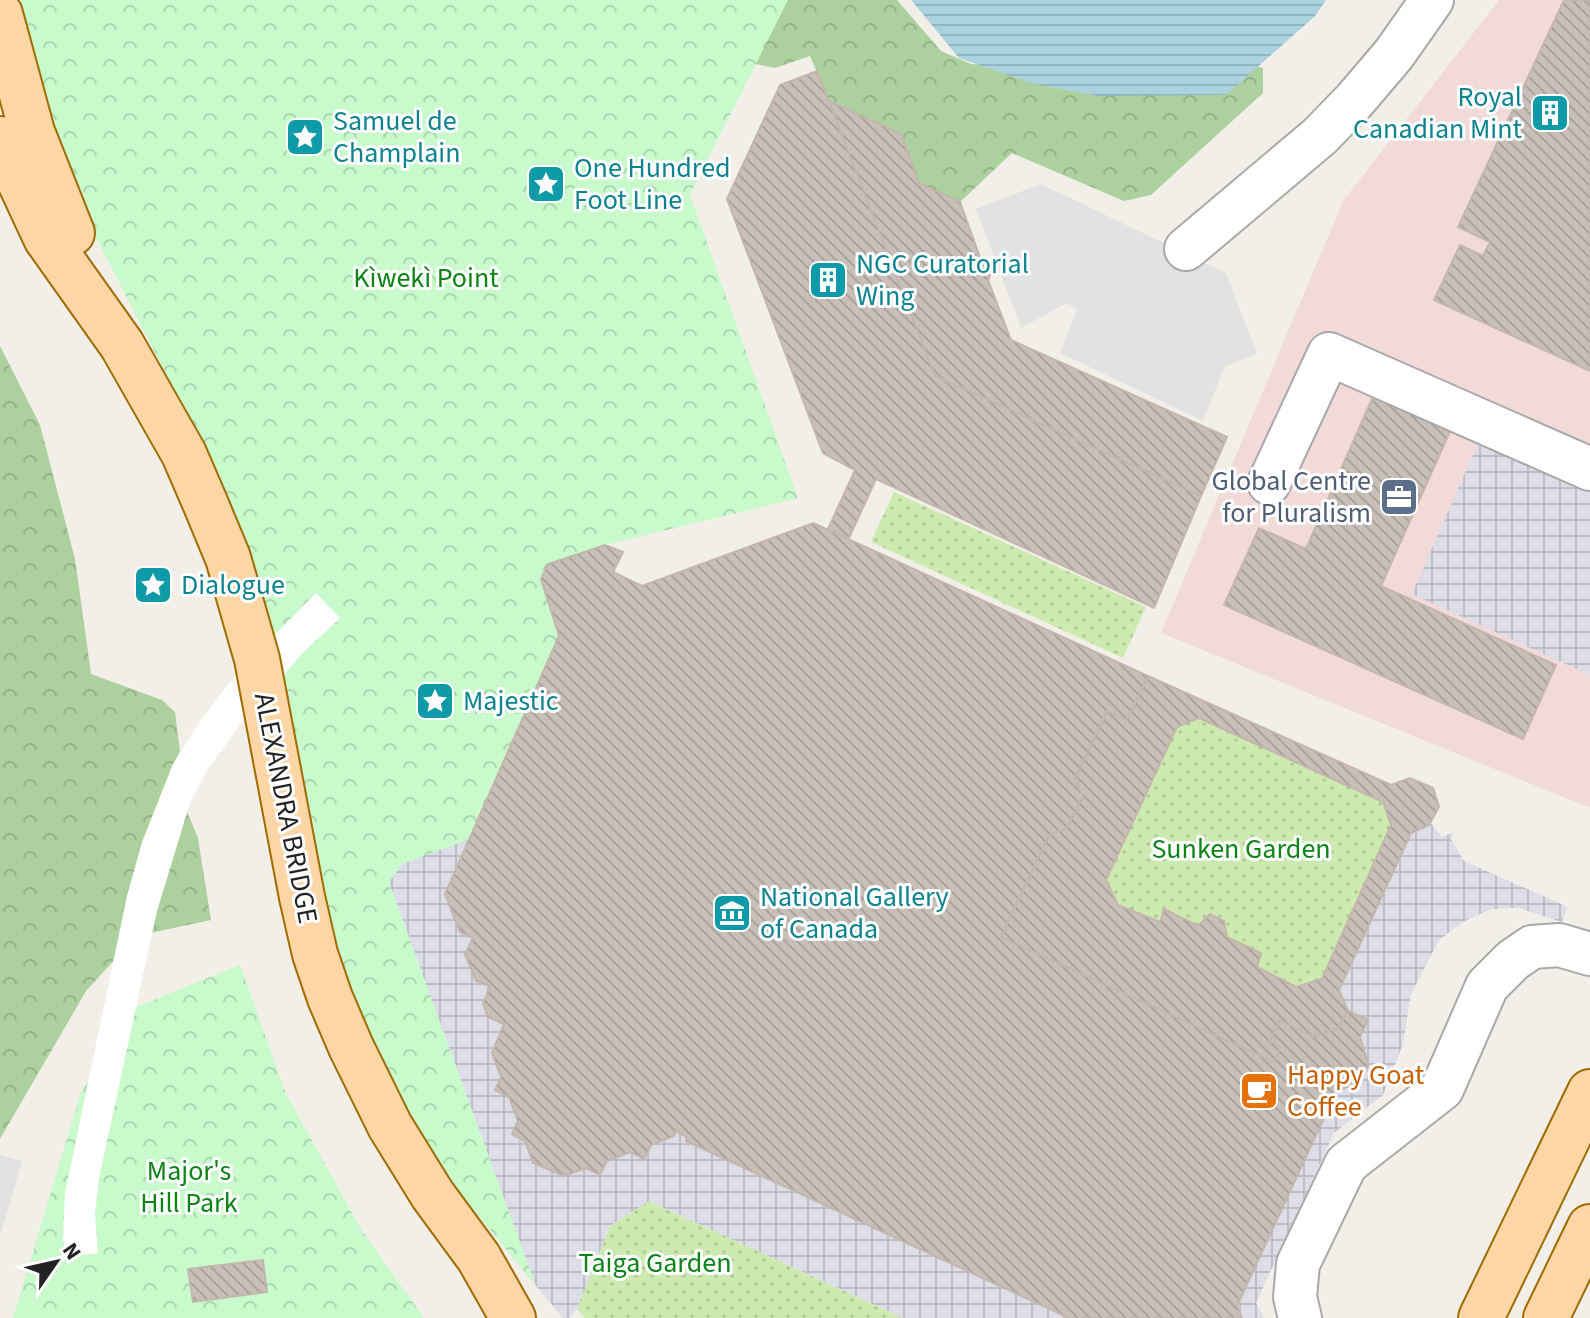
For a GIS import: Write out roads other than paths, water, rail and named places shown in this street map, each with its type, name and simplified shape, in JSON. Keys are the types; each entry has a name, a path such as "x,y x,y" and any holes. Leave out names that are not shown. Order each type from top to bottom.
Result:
{"main road":[{"name":"ALEXANDRA BRIDGE","path":"0,14 32,132 122,345"},
{"name":"ALEXANDRA BRIDGE","path":"0,139 46,238 122,345 184,454 228,558 257,659 302,897 315,954 330,998 390,1126 432,1194 479,1258"},
{"path":"1481,1318 1590,1092"},
{"path":"1546,1318 1590,1227"},
{"path":"479,1258 513,1318"},
{"path":"479,1258 534,1318"}],"lane":[{"path":"1186,249 1320,136 1346,110 1394,54 1432,0"},
{"path":"1269,483 1329,354 1590,469"},
{"path":"1300,1318 1295,1297 1298,1264 1346,1164 1442,1089 1487,986 1513,960 1532,947 1559,945 1590,954"}],"water":[{"path":"911,0 1326,0 1315,16 1226,95 1099,96 1034,84 959,58"}],"place":[{"name":"Royal Canadian Mint","path":"1550,113"},
{"name":"Samuel de Champlain","path":"305,137"},
{"name":"One Hundred Foot Line","path":"546,184"},
{"name":"NGC Curatorial Wing","path":"828,280"},
{"name":"Global Centre for Pluralism","path":"1399,497"},
{"name":"Dialogue","path":"153,585"},
{"name":"Majestic","path":"435,701"},
{"name":"National Gallery of Canada","path":"732,913"},
{"name":"Happy Goat Coffee","path":"1259,1091"}],"park label":[{"name":"Kìwekì Point","path":"426,278"},
{"name":"Sunken Garden","path":"1241,849"},
{"name":"Major's Hill Park","path":"189,1187"},
{"name":"Taiga Garden","path":"655,1263"}]}
